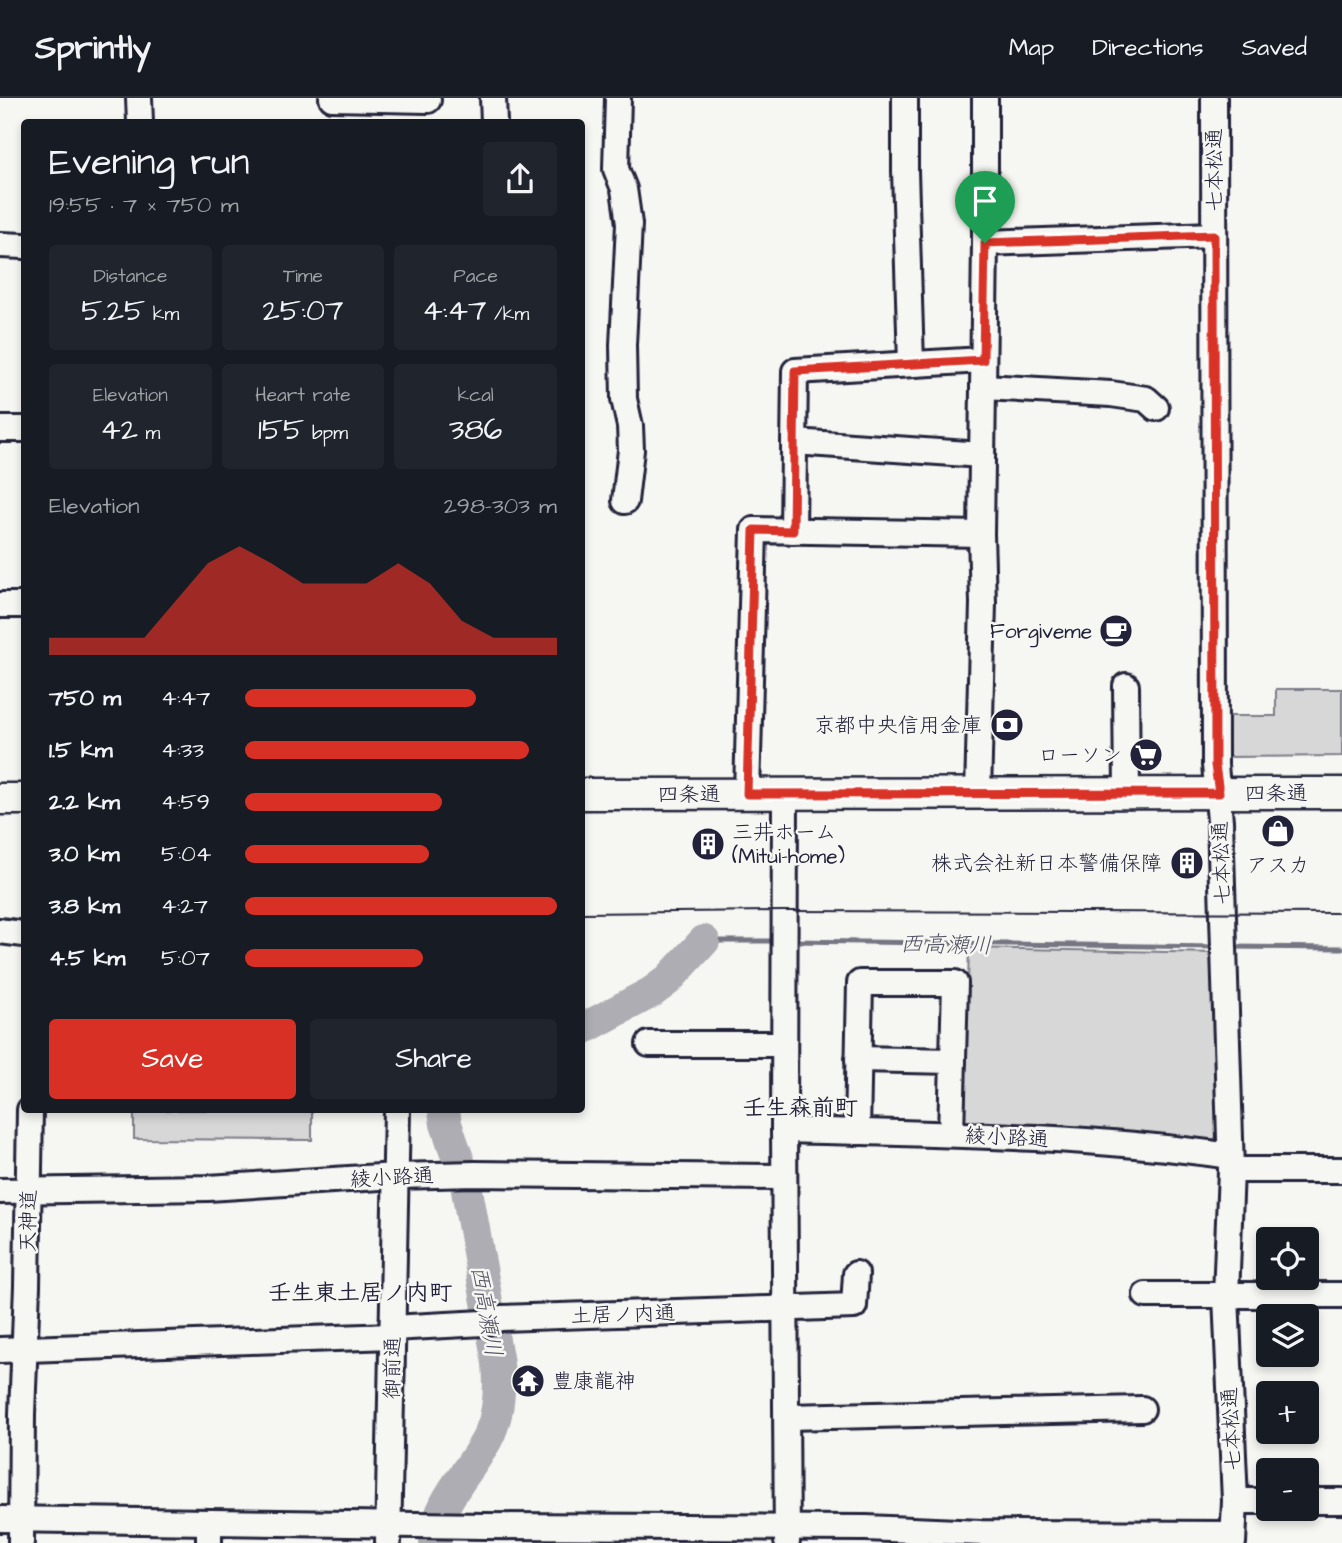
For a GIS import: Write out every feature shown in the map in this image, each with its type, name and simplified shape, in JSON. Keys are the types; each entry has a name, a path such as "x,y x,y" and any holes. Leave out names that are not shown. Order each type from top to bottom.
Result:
{"main road":[{"name":"四条通","path":"585,794 1342,793"},
{"path":"0,799 21,799"}],"street":[{"path":"139,98 139,119"},
{"path":"332,98 428,107"},
{"path":"493,98 494,119"},
{"path":"618,98 616,169 625,197 629,224 623,345 624,399 630,426 631,471 625,501"},
{"path":"905,98 911,363"},
{"path":"978,794 983,603 981,534 985,98"},
{"name":"七本松通","path":"1214,98 1215,765 1219,793 1231,1163 1226,1296 1233,1538"},
{"path":"985,243 1214,235"},
{"path":"0,245 21,246"},
{"path":"793,531 795,371 983,360"},
{"path":"983,387 1140,397 1156,408"},
{"path":"0,429 21,429"},
{"path":"794,442 982,455"},
{"path":"747,794 754,530 981,534"},
{"path":"0,605 21,605"},
{"path":"1126,687 1127,793"},
{"path":"785,794 783,1130 787,1535"},
{"path":"0,931 21,934"},
{"path":"857,1132 860,984 955,984 951,1134"},
{"path":"649,1044 783,1044"},
{"path":"858,1059 953,1061"},
{"name":"天神道","path":"14,1527 10,1461 12,1350 28,1191 30,1113"},
{"name":"御前通","path":"388,1533 397,1113"},
{"name":"綾小路通","path":"783,1130 951,1134 1161,1146 1231,1163 1342,1170"},
{"name":"綾小路通","path":"0,1191 208,1188 396,1176 784,1177"},
{"name":"土居ノ内通","path":"12,1350 392,1332 493,1320 854,1306 856,1274"},
{"path":"1146,1295 1342,1295"},
{"path":"787,1417 1142,1409"},
{"path":"1234,1501 1256,1501"},
{"path":"1319,1501 1342,1501"},
{"path":"14,1527 388,1533 435,1525 484,1534 787,1535 895,1528 1135,1539 1233,1538"}],"shaded area":[{"path":"1276,689 1342,689 1342,756 1229,757 1228,716 1276,716"},
{"path":"969,948 1216,953 1220,1138 1205,1140 973,1126 964,1122"},
{"path":"134,1113 312,1113 312,1140 134,1139"}],"waterway":[{"name":"西高瀬川","path":"704,941 779,941"},
{"name":"西高瀬川","path":"585,1028 652,992 668,980 704,941"},
{"name":"西高瀬川","path":"792,941 1216,947"},
{"name":"西高瀬川","path":"1230,947 1342,948"},
{"name":"西高瀬川","path":"435,1543 437,1527 448,1498 490,1433 496,1416 499,1389 498,1363 465,1179 444,1113"}],"tram line":[{"path":"585,913 1342,913"},
{"path":"0,918 21,921"}],"place":[{"name":"Forgiveme","path":"1116,631"},
{"name":"京都中央信用金庫","path":"1007,725"},
{"name":"ローソン","path":"1146,755"},
{"name":"アスカ","path":"1278,831"},
{"name":"三井ホーム (Mitui-home)","path":"708,844"},
{"name":"株式会社新日本警備保障","path":"1187,863"},
{"name":"豊康龍神","path":"528,1381"}],"district":[{"name":"壬生森前町","path":"800,1107"},
{"name":"壬生東土居ノ内町","path":"360,1292"}],"route":[{"path":"1214,235 1215,765 1219,793 747,794 754,530 793,531 795,371 983,360 985,243 1214,235"}]}
